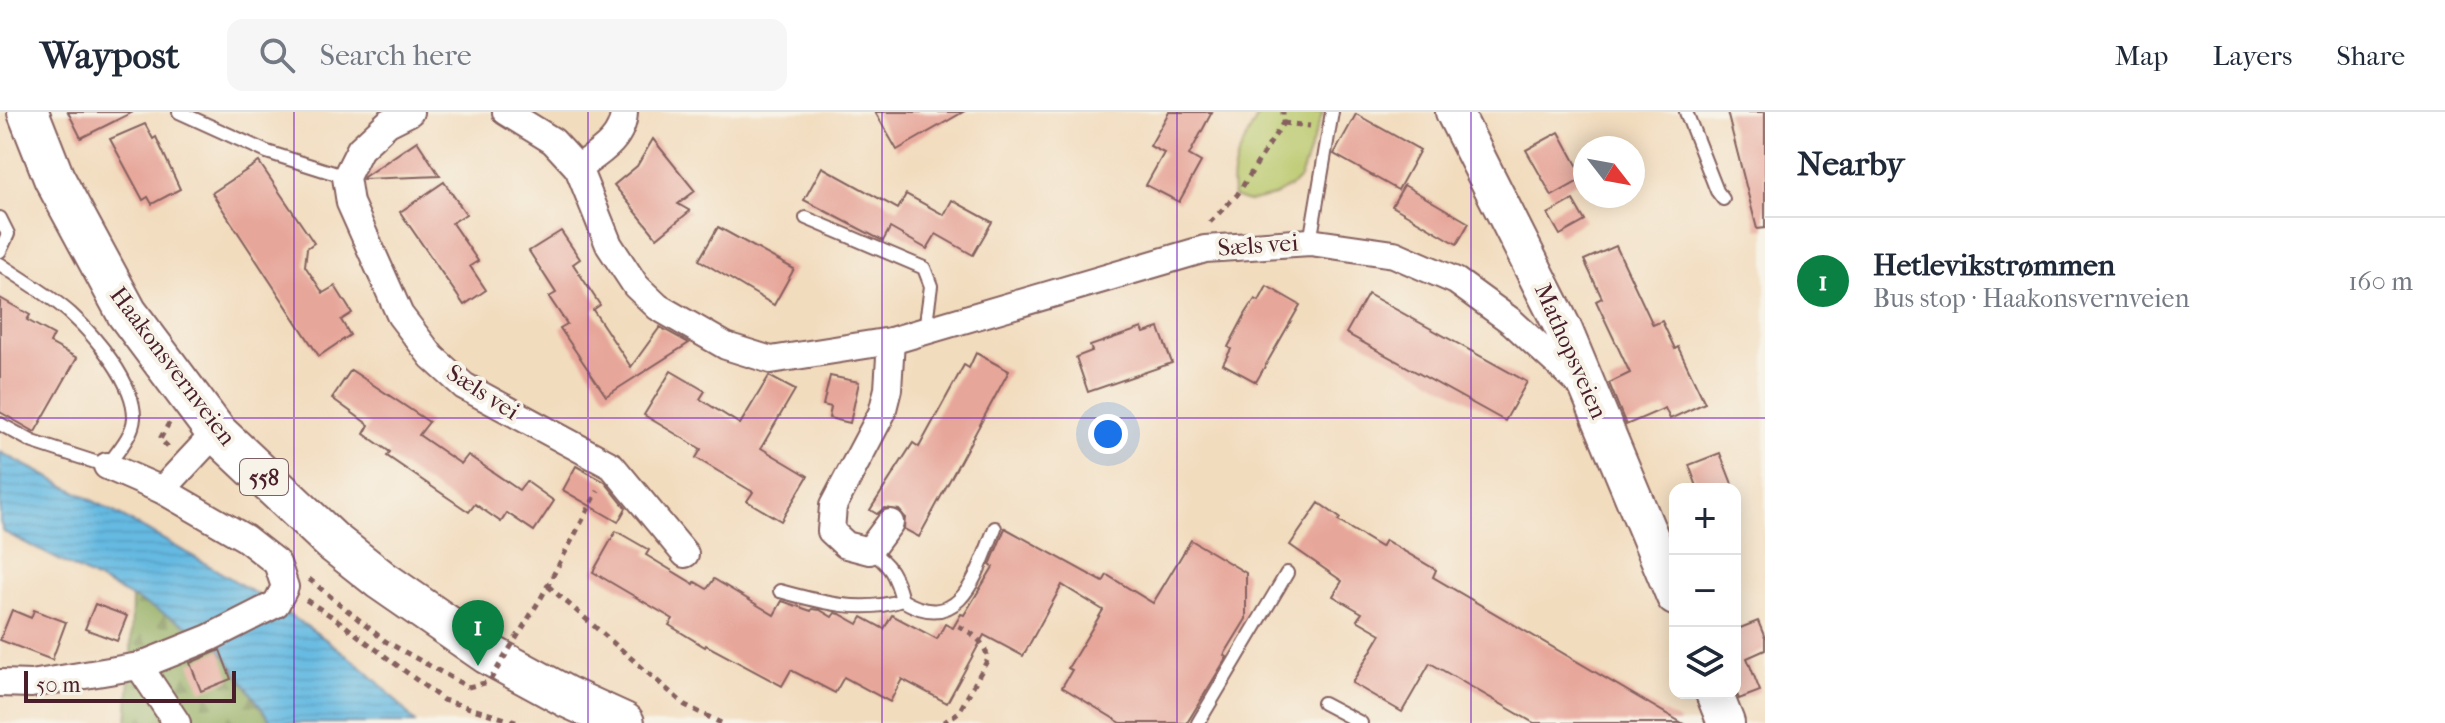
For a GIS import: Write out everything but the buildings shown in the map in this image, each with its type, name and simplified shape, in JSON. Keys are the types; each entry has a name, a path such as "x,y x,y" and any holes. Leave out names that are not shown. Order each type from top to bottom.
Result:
{"main road":[{"name":"Haakonsvernveien","path":"28,112 54,178 127,313 216,432 333,542 381,580 488,654 567,697 624,723"},
{"name":"Mathopsveien","path":"1454,112 1563,328 1669,582"},
{"path":"1716,699 1726,723"}],"street":[{"path":"346,177 360,149 388,123 410,112"},
{"name":"Sæls vei","path":"506,112 553,141 578,168 609,245 636,286 658,307 726,346 771,360 891,341 1205,249 1310,242 1394,254 1456,281 1511,321 1589,393"},
{"path":"578,168 608,147 624,124 624,112"},
{"name":"Sæls vei","path":"346,177 350,203 400,315 432,357 464,386 612,466 685,554"},
{"path":"890,523 869,551 846,545 831,531 833,506 882,413 888,389 891,341"},
{"path":"162,490 216,432"},
{"path":"0,683 31,684 139,666 209,638 287,587 277,563 245,538 162,490 107,466"},
{"path":"139,666 177,723"}],"lane":[{"path":"179,112 267,152 346,177"},
{"path":"1310,242 1332,112"},
{"path":"1686,112 1723,199"},
{"path":"0,218 8,234 0,251"},
{"path":"806,218 924,268 931,286 925,330"},
{"path":"0,264 71,314 114,364 130,395 134,419 128,435 107,466 33,442 0,424"},
{"path":"869,551 884,560 895,575 902,600 919,610 936,612 954,606 968,590 995,528"},
{"path":"1198,723 1287,573"},
{"path":"780,591 829,604 885,606 902,600"},
{"path":"1323,703 1361,723"}],"path":[{"path":"1192,252 1196,235 1237,195 1283,123 1283,112"},
{"path":"1283,123 1329,129"},
{"path":"287,587 468,687 489,682 548,586 599,490"},
{"path":"548,586 685,705 721,723"},
{"path":"287,587 336,619 443,700 519,723"},
{"path":"936,612 978,637 988,659 959,712 943,723"}],"green space":[{"path":"1260,112 1323,112 1300,178 1274,196 1248,202 1234,197 1233,175 1239,153"},
{"path":"132,596 208,636 272,723 127,723"}],"water":[{"path":"0,452 173,545 305,625 374,679 415,723 272,723 208,636 4,532 0,522"}],"place":[{"name":"Hetlevikstrømmen","path":"478,666"}]}
